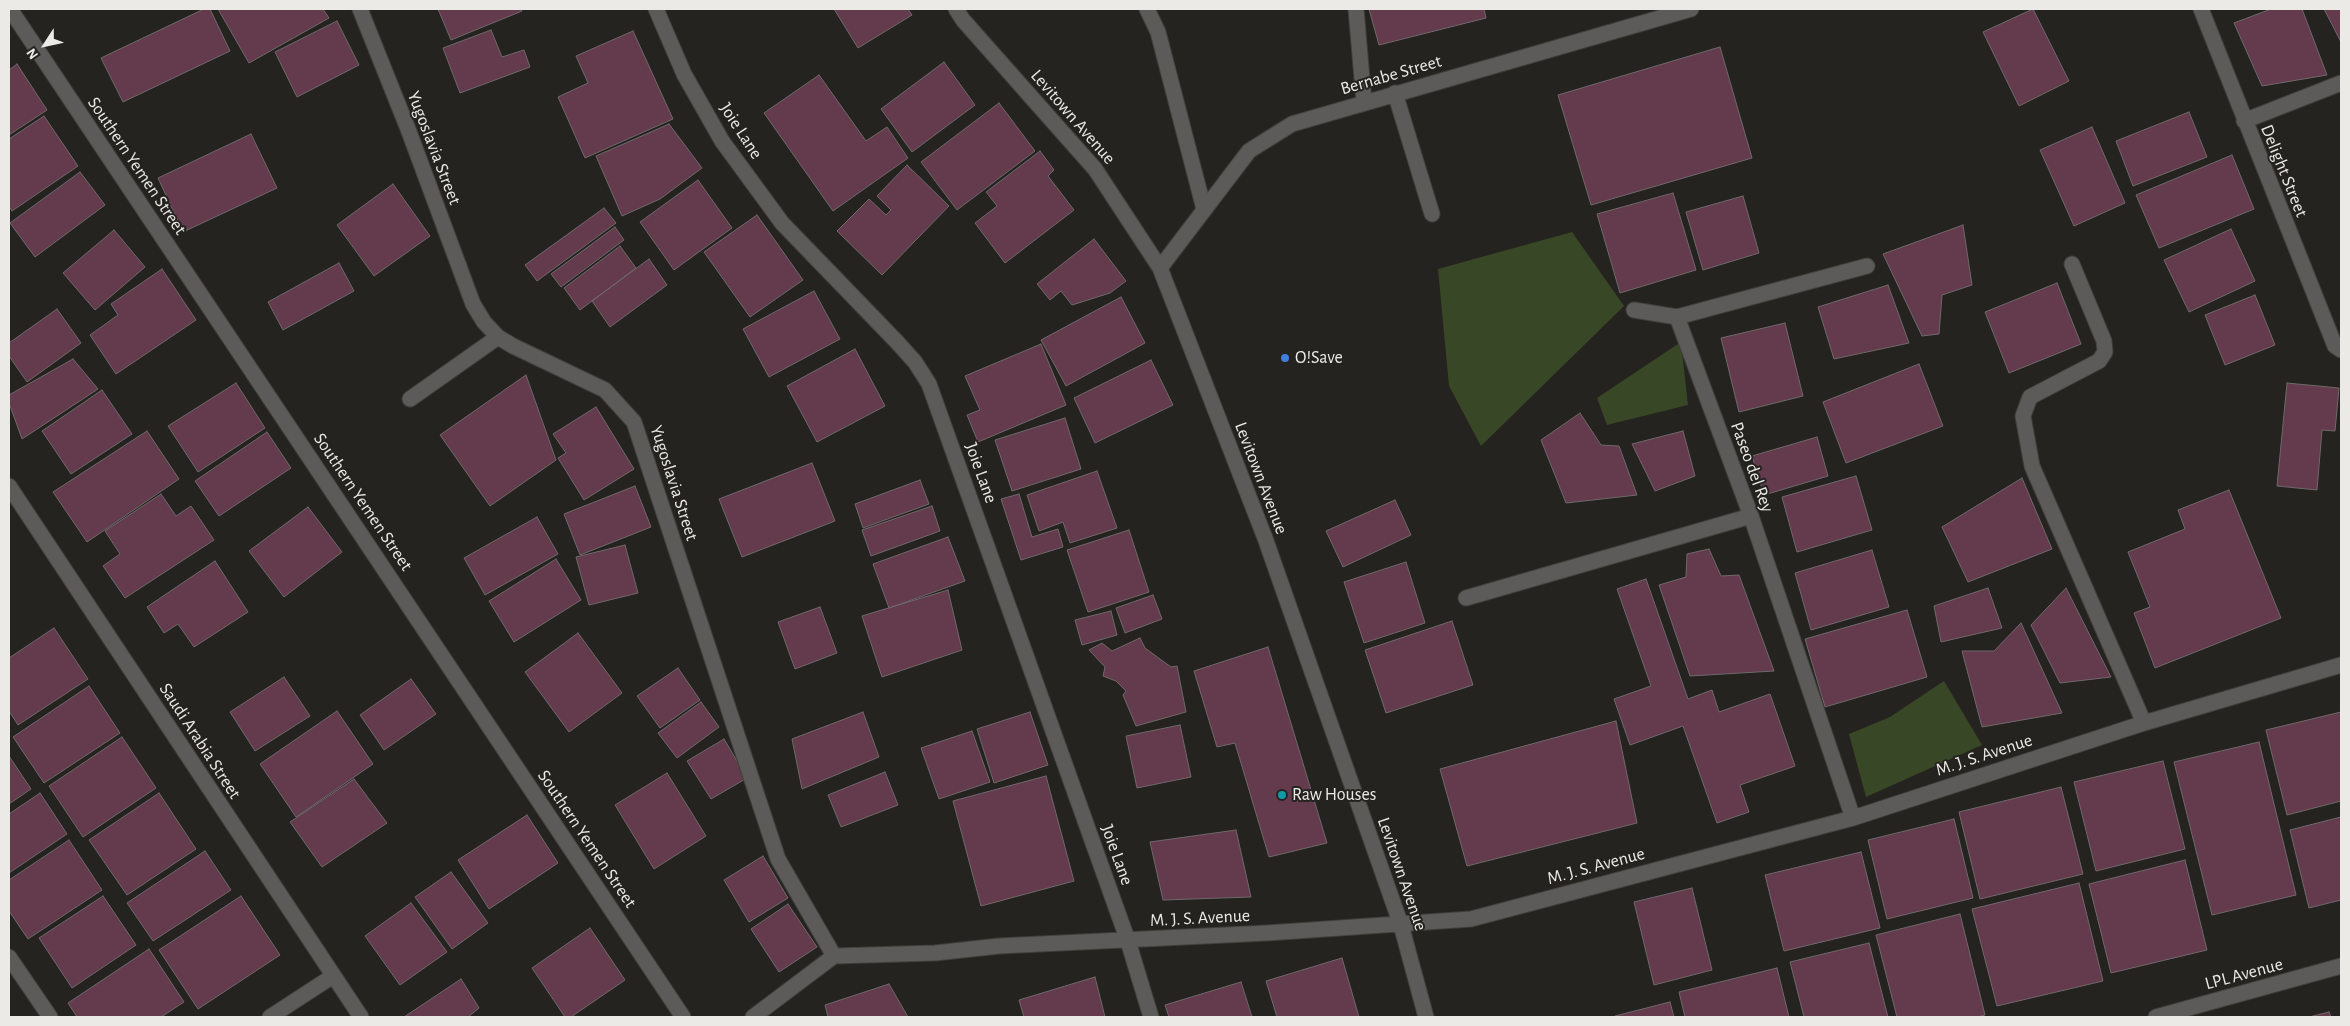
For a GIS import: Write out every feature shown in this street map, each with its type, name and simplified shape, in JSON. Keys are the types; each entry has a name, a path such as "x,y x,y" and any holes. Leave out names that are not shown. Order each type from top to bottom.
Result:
{"street":[{"name":"Southern Yemen Street","path":"10,9 683,1017"},
{"name":"Yugoslavia Street","path":"360,9 408,129 473,304 484,322 498,337 513,346 605,390 634,422 778,859 834,956"},
{"name":"Joie Lane","path":"656,9 684,74 722,141 782,223 897,342 915,362 929,384 1128,941 1151,1017"},
{"name":"Levitown Avenue","path":"956,9 963,20 1095,169 1160,268 1265,538 1401,925 1426,1017"},
{"path":"1147,9 1158,32 1204,208"},
{"path":"1356,9 1364,102"},
{"name":"Bernabe Street","path":"1160,268 1249,151 1292,124 1691,9"},
{"name":"Delight Street","path":"2200,9 2338,348"},
{"path":"2244,121 2341,83"},
{"path":"1395,93 1432,214"},
{"path":"2072,264 2104,341 2105,352 2099,361 2030,397 2023,416 2032,466 2144,724"},
{"path":"1634,310 1677,317 1867,266"},
{"name":"Paseo del Rey","path":"1677,317 1750,516 1853,818"},
{"path":"410,399 498,337"},
{"name":"Saudi Arabia Street","path":"9,486 361,1017"},
{"path":"1466,598 1750,516"},
{"name":"M. J. S. Avenue","path":"834,956 935,953 999,946 1128,941 1401,925 1471,919 1853,818 2144,724 2341,666"},
{"path":"753,1017 834,956"},
{"path":"9,957 50,1017"},
{"name":"LPL Avenue","path":"2156,1017 2341,966"},
{"path":"270,1017 333,976"}],"green space":[{"path":"1572,232 1624,306 1481,446 1449,386 1438,269"},
{"path":"1681,342 1688,405 1607,425 1597,398"},
{"path":"1944,681 1982,745 1866,797 1849,734 1890,717"}],"building":[{"path":"204,9 210,9 230,51 123,102 101,58"},
{"path":"218,9 323,9 329,18 249,63"},
{"path":"438,9 521,9 522,11 451,40"},
{"path":"834,9 908,9 912,15 858,48"},
{"path":"1369,9 1484,9 1486,18 1379,45"},
{"path":"2033,9 2069,81 2019,106 1983,32"},
{"path":"2271,9 2302,9 2327,75 2262,86 2234,23"},
{"path":"2324,9 2341,9 2341,42"},
{"path":"337,21 359,65 297,97 275,52"},
{"path":"491,30 502,57 524,50 530,67 460,93 443,48"},
{"path":"633,31 673,119 585,158 558,97 588,83 576,56"},
{"path":"1720,47 1752,158 1591,205 1558,95"},
{"path":"944,62 975,105 912,152 881,109"},
{"path":"17,64 47,110 9,135 9,70"},
{"path":"819,75 866,141 887,127 908,158 833,211 764,113"},
{"path":"999,103 1035,151 957,210 921,162"},
{"path":"2189,112 2207,157 2133,186 2116,141"},
{"path":"44,116 78,166 12,211 9,206 9,139"},
{"path":"669,124 702,168 660,199 622,216 596,156"},
{"path":"2092,127 2125,203 2074,226 2040,150"},
{"path":"251,134 277,188 183,232 158,178"},
{"path":"1040,151 1054,170 1048,176 1074,210 1005,263 975,223 997,206 986,192"},
{"path":"2232,155 2254,209 2159,248 2136,195"},
{"path":"907,165 949,206 882,275 837,231 869,199 886,215 891,210 877,196"},
{"path":"80,172 105,205 35,257 10,223"},
{"path":"698,180 732,228 674,270 640,222"},
{"path":"393,184 430,236 374,276 337,225"},
{"path":"1673,193 1696,270 1620,293 1597,214"},
{"path":"1743,196 1759,253 1703,270 1686,212"},
{"path":"604,208 616,223 537,281 525,265"},
{"path":"757,215 803,280 750,317 704,252"},
{"path":"1963,225 1972,285 1942,295 1939,334 1922,336 1883,254"},
{"path":"615,227 624,240 561,287 551,274"},
{"path":"2231,229 2255,281 2189,312 2164,260"},
{"path":"114,230 145,267 95,310 63,273"},
{"path":"1094,239 1126,281 1110,293 1072,305 1061,291 1050,300 1037,284"},
{"path":"620,246 636,268 580,310 564,288"},
{"path":"649,259 667,285 610,327 592,301"},
{"path":"339,263 354,291 283,330 268,302"},
{"path":"162,269 196,320 116,374 90,335 118,315 111,304"},
{"path":"2057,283 2081,344 2009,373 1985,312"},
{"path":"1888,285 1909,343 1834,359 1818,307"},
{"path":"814,291 840,339 769,377 743,329"},
{"path":"2255,295 2275,345 2225,365 2205,315"},
{"path":"1121,297 1145,343 1066,386 1041,340"},
{"path":"57,309 81,343 27,382 9,356 9,343"},
{"path":"1785,323 1803,396 1739,412 1721,338"},
{"path":"1041,344 1066,405 978,442 967,415 980,410 965,376"},
{"path":"855,349 885,406 817,442 787,386"},
{"path":"73,359 98,389 22,439 9,403 9,395"},
{"path":"1151,360 1173,405 1095,443 1074,398"},
{"path":"1919,364 1943,426 1846,463 1823,402"},
{"path":"526,375 556,460 490,506 440,435"},
{"path":"236,383 265,428 198,472 168,426"},
{"path":"2287,383 2339,388 2335,431 2322,430 2317,490 2277,486"},
{"path":"102,390 132,434 71,474 42,431"},
{"path":"596,407 634,469 584,500 558,458 566,453 553,434"},
{"path":"1580,413 1601,445 1619,446 1637,495 1566,503 1541,440"},
{"path":"1065,418 1081,469 1012,491 995,440"},
{"path":"147,431 179,479 87,542 53,492"},
{"path":"1683,431 1695,476 1655,491 1632,444"},
{"path":"267,432 291,468 219,516 195,481"},
{"path":"1817,437 1828,476 1764,495 1752,456"},
{"path":"812,463 835,521 742,557 719,499"},
{"path":"1097,471 1117,528 1070,543 1063,522 1039,531 1027,495"},
{"path":"1856,476 1872,530 1797,552 1782,497"},
{"path":"2022,478 2052,549 1968,582 1942,527"},
{"path":"920,480 929,504 863,528 855,504"},
{"path":"635,486 651,527 580,555 564,514"},
{"path":"2229,490 2281,618 2155,668 2134,613 2150,607 2128,552 2185,529 2178,510"},
{"path":"161,494 176,516 191,506 214,540 125,598 103,566 120,554 105,531"},
{"path":"1019,494 1032,537 1058,529 1063,547 1021,560 1001,499"},
{"path":"1395,500 1411,535 1343,567 1326,531"},
{"path":"932,506 940,531 871,556 862,530"},
{"path":"308,507 342,552 284,597 249,551"},
{"path":"537,517 558,554 485,595 464,558"},
{"path":"1129,530 1149,592 1088,612 1067,550"},
{"path":"948,537 965,581 889,608 873,564"},
{"path":"625,545 638,593 589,605 576,557"},
{"path":"1709,549 1721,576 1739,575 1774,671 1690,676 1659,585 1686,577 1687,554"},
{"path":"1872,550 1889,607 1811,630 1795,573"},
{"path":"556,559 581,600 514,642 489,601"},
{"path":"215,561 248,612 194,647 178,624 164,633 147,607"},
{"path":"1406,562 1425,623 1364,643 1344,582"},
{"path":"1646,579 1688,699 1712,690 1719,712 1770,694 1795,766 1740,785 1749,812 1717,823 1683,726 1630,745 1614,699 1651,686 1617,589"},
{"path":"1988,588 2002,628 1941,642 1934,606"},
{"path":"2066,588 2111,677 2060,683 2031,625"},
{"path":"948,590 962,650 882,677 862,616"},
{"path":"1153,595 1162,619 1125,633 1116,608"},
{"path":"820,607 837,653 795,669 778,622"},
{"path":"1907,610 1927,677 1825,707 1805,639"},
{"path":"1111,611 1117,635 1082,645 1075,620"},
{"path":"1452,621 1473,685 1386,713 1365,650"},
{"path":"2021,623 2062,713 1982,727 1962,651 1994,651"},
{"path":"54,628 88,679 18,725 9,711 9,658"},
{"path":"578,633 622,693 569,732 525,672"},
{"path":"1140,638 1145,648 1171,667 1177,666 1186,712 1136,726 1123,695 1126,691 1116,681 1103,676 1105,667 1089,650 1102,643 1112,651"},
{"name":"Raw Houses","path":"1268,647 1327,843 1269,857 1235,743 1217,747 1194,671"},
{"path":"678,668 700,700 660,728 637,696"},
{"path":"284,677 310,716 255,751 230,712"},
{"path":"411,679 436,714 384,750 360,715"},
{"path":"89,686 120,733 44,783 13,737"},
{"path":"701,702 719,727 677,758 658,733"},
{"path":"337,711 373,764 296,817 260,764"},
{"path":"863,712 879,757 802,789 792,739"},
{"path":"1030,712 1048,765 994,783 977,729"},
{"path":"2341,712 2341,801 2287,815 2266,730"},
{"path":"1616,721 1637,823 1467,866 1440,769"},
{"path":"1180,725 1191,777 1137,788 1126,736"},
{"path":"972,731 990,782 939,799 921,748"},
{"path":"122,737 156,788 83,837 49,786"},
{"path":"724,739 747,778 711,799 687,761"},
{"path":"2259,742 2296,895 2212,915 2174,762"},
{"path":"9,756 31,789 9,804"},
{"path":"2163,761 2185,849 2096,871 2074,782"},
{"path":"885,772 898,805 841,827 828,795"},
{"path":"667,773 706,836 654,869 615,805"},
{"path":"1046,776 1074,881 981,906 953,801"},
{"path":"354,779 387,823 322,867 290,822"},
{"path":"2061,787 2083,874 1980,899 1959,812"},
{"path":"40,793 67,834 9,873 9,814"},
{"path":"159,793 196,849 127,895 89,840"},
{"path":"527,815 558,863 489,909 458,860"},
{"path":"2341,817 2341,900 2309,908 2290,830"},
{"path":"1954,819 1973,898 1887,919 1868,840"},
{"path":"1236,830 1251,897 1163,900 1150,842"},
{"path":"69,840 102,890 28,939 9,911 9,880"},
{"path":"205,851 231,890 153,941 127,903"},
{"path":"1861,852 1880,928 1784,951 1765,875"},
{"path":"763,856 788,898 749,922 724,880"},
{"path":"2185,860 2207,950 2111,973 2089,884"},
{"path":"451,872 488,923 452,949 415,897"},
{"path":"2079,883 2103,981 1997,1006 1972,909"},
{"path":"1692,888 1712,970 1654,985 1634,902"},
{"path":"103,896 136,945 72,988 39,938"},
{"path":"241,896 280,955 198,1009 159,950"},
{"path":"411,903 447,952 400,985 365,936"},
{"path":"788,904 817,947 779,972 751,929"},
{"path":"1960,914 1985,1015 1977,1017 1897,1017 1876,935"},
{"path":"590,928 625,980 571,1017 565,1017 532,968"},
{"path":"1869,943 1888,1017 1804,1017 1790,962"},
{"path":"149,949 184,1002 161,1017 77,1017 68,1003"},
{"path":"1342,958 1359,1017 1277,1017 1266,981"},
{"path":"1777,968 1789,1017 1685,1017 1679,992"},
{"path":"1095,977 1105,1017 1024,1017 1019,1000"},
{"path":"461,979 479,1008 468,1017 404,1017"},
{"path":"1241,982 1252,1017 1169,1017 1165,1005"},
{"path":"889,984 908,1017 828,1017 825,1005"},
{"path":"1670,1002 1674,1017 1615,1017 1615,1016"},
{"path":"2329,1012 2331,1017 2309,1017"}],"place":[{"name":"O!Save","path":"1285,358"},
{"name":"Raw Houses","path":"1282,795"}]}
